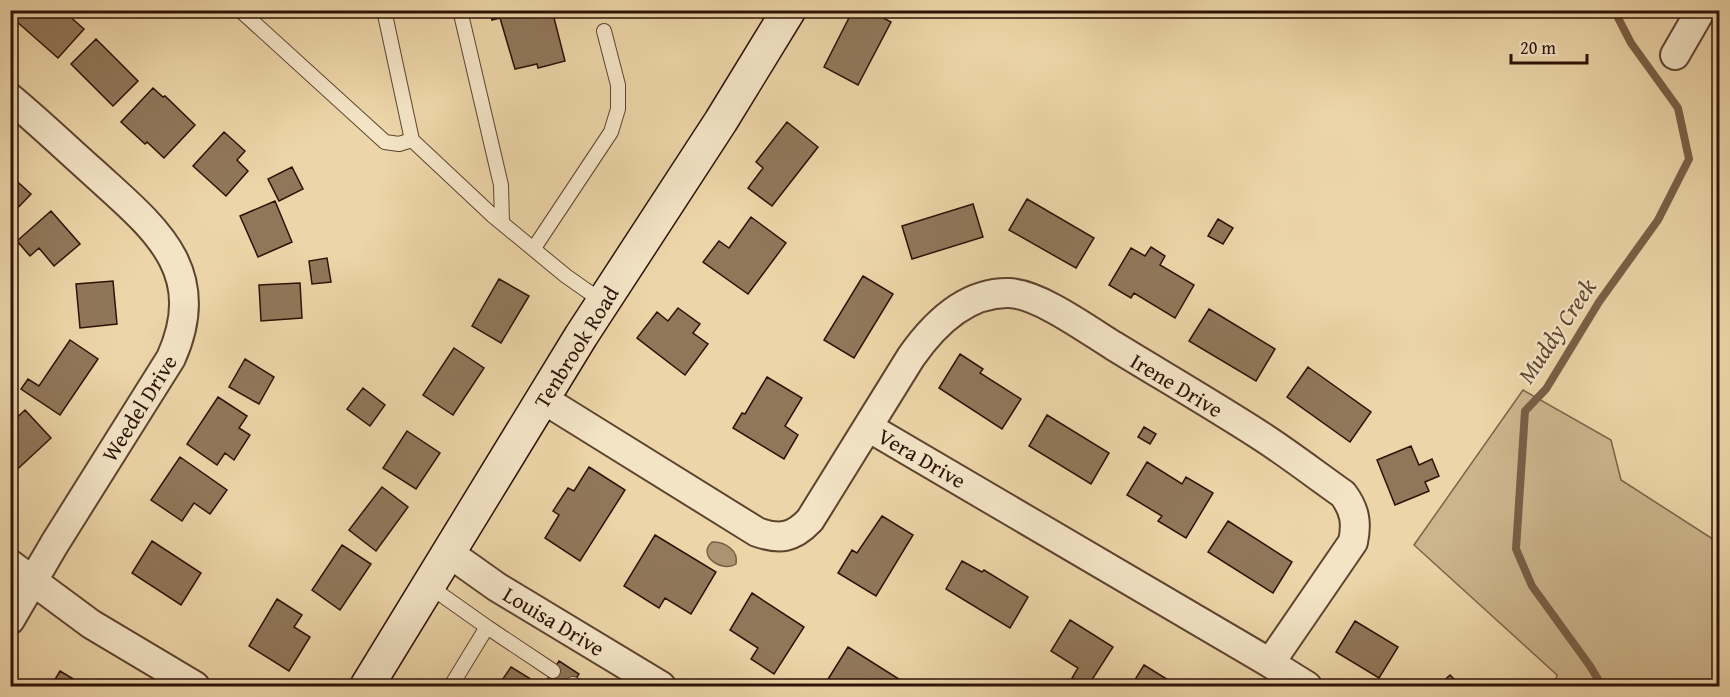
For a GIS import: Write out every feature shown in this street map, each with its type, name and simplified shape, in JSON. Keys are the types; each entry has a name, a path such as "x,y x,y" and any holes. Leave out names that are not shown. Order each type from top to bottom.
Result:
{"street":[{"name":"Tenbrook Road","path":"367,687 603,302 721,121 789,10"},
{"path":"1675,55 1701,10"},
{"name":"Weedel Drive","path":"10,98 149,224 163,240 172,257 183,292 182,329 171,358 55,543 10,620"},
{"name":"Irene Drive","path":"868,427 921,343 949,314 965,304 993,294 1010,293 1023,295 1067,317 1263,438 1343,494 1350,504 1355,516 1353,542 1270,663"},
{"name":"Vera Drive","path":"543,399 757,532 772,537 788,536 801,530 810,520 868,427 1270,663 1306,687"},
{"name":"Louisa Drive","path":"449,553 497,587 661,687"},
{"path":"10,564 91,624 195,687"}],"lane":[{"path":"240,10 386,142 399,144 412,140"},
{"path":"384,10 412,140 502,222 566,276 603,302"},
{"path":"460,10 501,185 502,222"},
{"path":"534,248 611,132 618,109 618,85 604,31"},
{"path":"429,586 553,671"},
{"path":"451,687 487,627"}],"shaded area":[{"path":"1523,390 1611,440 1621,480 1719,543 1719,686 1554,686 1557,675 1414,545"},
{"path":"712,542 722,543 730,548 735,555 736,564 725,566 713,562 707,553"}],"building":[{"path":"25,10 72,10 68,15 84,29 58,58 16,21"},
{"path":"489,10 552,10 565,61 538,68 537,64 515,69 500,18 492,20"},
{"path":"853,10 869,10 891,22 858,85 824,67"},
{"path":"96,39 138,81 113,106 71,64"},
{"path":"153,88 163,97 165,96 195,125 164,158 121,122"},
{"path":"787,122 818,147 772,206 748,188 763,168 756,162"},
{"path":"224,132 245,151 237,160 248,171 226,196 193,166"},
{"path":"292,167 303,189 279,201 268,179"},
{"path":"10,175 31,194 10,216"},
{"path":"1027,199 1094,238 1076,268 1009,230"},
{"path":"275,201 292,242 258,257 240,216"},
{"path":"973,204 983,237 912,259 902,226"},
{"path":"51,211 80,244 54,266 39,248 30,256 17,241"},
{"path":"751,217 786,243 748,294 703,262 719,241 729,248"},
{"path":"1218,219 1233,228 1223,244 1208,236"},
{"path":"1151,247 1165,256 1160,265 1194,285 1175,318 1134,293 1131,298 1109,285 1131,248 1145,256"},
{"path":"327,258 331,282 312,284 309,261"},
{"path":"863,276 893,294 854,358 824,340"},
{"path":"499,279 529,296 501,343 472,326"},
{"path":"113,281 117,324 80,328 76,284"},
{"path":"300,283 302,318 261,321 259,285"},
{"path":"678,308 700,324 693,333 708,344 685,375 637,338 657,312 668,321"},
{"path":"1209,309 1275,349 1256,381 1189,341"},
{"path":"70,340 98,359 60,415 21,389 28,379 39,386"},
{"path":"454,348 484,368 453,415 423,395"},
{"path":"960,354 983,369 980,373 1021,399 1002,429 939,388"},
{"path":"245,359 274,377 259,404 229,387"},
{"path":"1308,367 1371,412 1350,442 1287,397"},
{"path":"767,377 802,398 785,426 798,435 784,459 733,428 742,413 745,414"},
{"path":"363,388 385,405 370,426 347,409"},
{"path":"218,397 247,416 239,428 250,435 234,460 225,453 217,465 187,444"},
{"path":"25,410 51,438 10,476 10,424"},
{"path":"1047,415 1109,453 1091,484 1029,446"},
{"path":"1144,427 1156,434 1150,444 1138,437"},
{"path":"407,431 440,453 416,489 383,468"},
{"path":"1411,446 1419,465 1432,459 1439,476 1425,482 1429,491 1395,505 1377,460"},
{"path":"180,457 227,490 210,514 194,503 182,521 151,500"},
{"path":"1147,462 1182,484 1186,477 1213,493 1186,538 1158,521 1162,516 1127,495"},
{"path":"589,467 625,490 580,561 545,538 559,515 553,511 568,488 574,491"},
{"path":"382,487 408,507 376,551 349,530"},
{"path":"882,516 913,535 876,596 838,573 852,550 857,553"},
{"path":"1228,521 1292,562 1273,593 1208,552"},
{"path":"655,535 716,572 691,614 665,598 659,608 624,586"},
{"path":"152,541 201,573 181,605 132,573"},
{"path":"342,545 371,564 340,610 312,590"},
{"path":"962,561 982,572 984,570 1028,597 1010,628 946,589"},
{"path":"752,593 804,627 774,674 751,659 758,648 730,630"},
{"path":"277,599 302,615 294,627 310,637 289,671 249,646"},
{"path":"1070,620 1113,647 1088,686 1072,678 1078,668 1051,651"},
{"path":"1355,621 1398,647 1379,678 1336,652"},
{"path":"848,647 902,681 899,686 829,686 825,684"},
{"path":"559,661 579,674 571,686 543,686"},
{"path":"1144,665 1178,686 1131,686"},
{"path":"511,667 542,686 498,686"},
{"path":"60,671 85,686 51,686"},
{"path":"1450,675 1461,686 1438,686"}],"waterway":[{"name":"Muddy Creek","path":"1602,686 1532,586 1516,549 1525,411 1546,389 1599,302 1658,220 1689,159 1678,108 1631,43 1614,10"}]}
